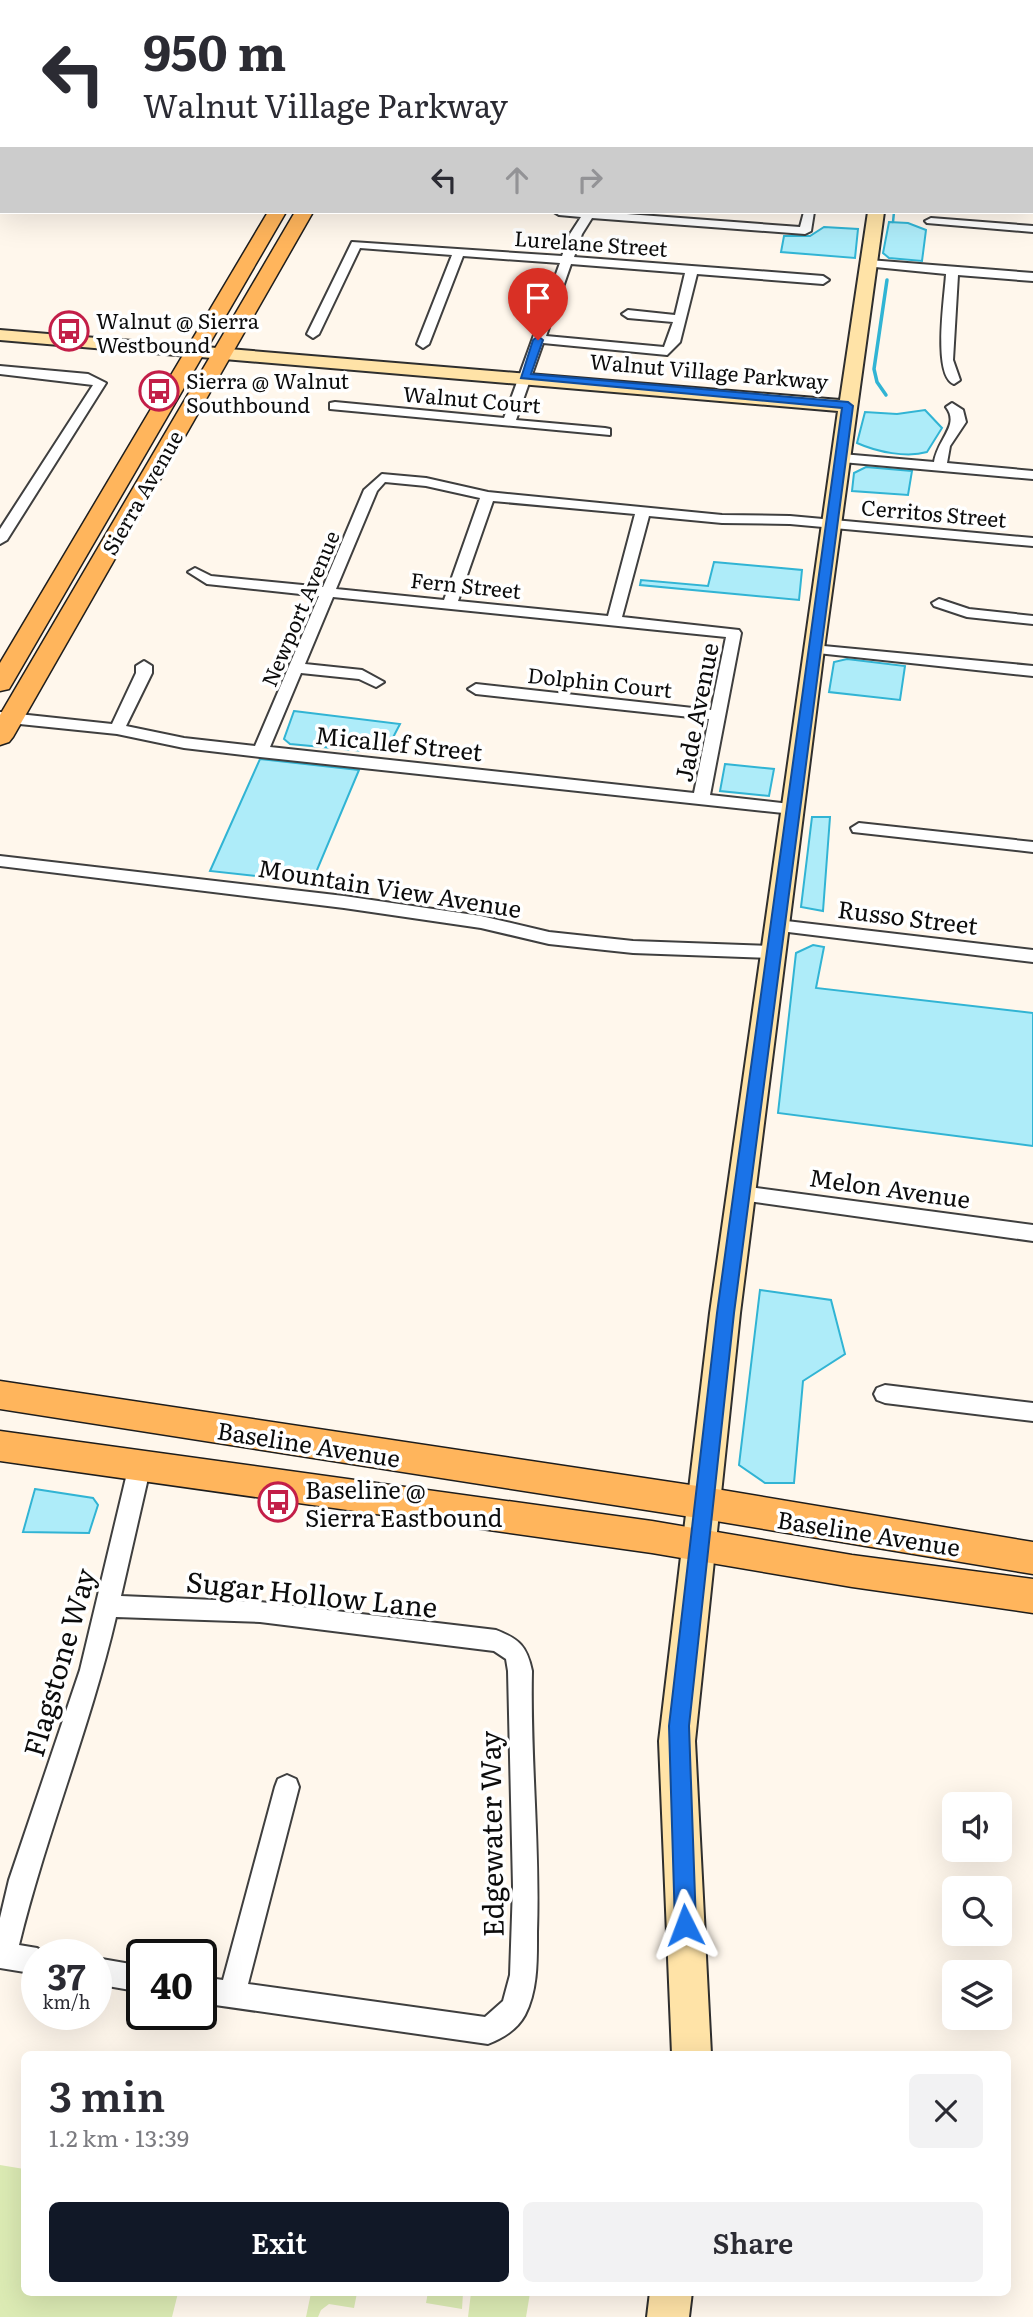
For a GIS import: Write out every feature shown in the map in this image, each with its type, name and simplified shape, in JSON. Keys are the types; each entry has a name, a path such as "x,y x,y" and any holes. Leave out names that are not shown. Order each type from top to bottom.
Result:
{"main road":[{"name":"Sierra Avenue","path":"4,724 210,349 276,214"},
{"name":"Sierra Avenue","path":"0,684 210,349 303,214"},
{"name":"Baseline Avenue","path":"0,1395 704,1503 1033,1558"},
{"name":"Baseline Avenue","path":"0,1446 700,1544 852,1571 1033,1596"}],"street":[{"path":"509,422 576,234 588,214"},
{"path":"616,214 698,217 805,231 809,214"},
{"path":"691,2051 677,1741 741,1193 813,649 876,214"},
{"path":"931,221 1033,229"},
{"name":"Lurelane Street","path":"313,334 356,244 823,280"},
{"path":"423,344 459,252"},
{"path":"869,264 1033,277"},
{"path":"538,340 667,351 674,342 692,269"},
{"path":"952,271 947,359 954,380"},
{"path":"628,314 679,318"},
{"path":"0,327 210,349"},
{"path":"0,335 210,349"},
{"name":"Walnut Village Parkway","path":"210,349 499,377 525,376 848,406"},
{"path":"0,370 88,378 100,383 0,540"},
{"name":"Walnut Court","path":"335,406 605,432"},
{"path":"940,466 943,446 959,422 958,413 952,407"},
{"path":"842,458 1033,475"},
{"name":"Newport Avenue","path":"260,752 376,481 390,478 426,482 488,496"},
{"path":"450,604 488,496"},
{"name":"Cerritos Street","path":"488,496 1033,542"},
{"path":"614,620 643,511"},
{"name":"Fern Street","path":"195,572 207,580 734,633"},
{"path":"939,603 967,613 1033,620"},
{"name":"Jade Avenue","path":"701,800 734,633"},
{"path":"813,649 1033,670"},
{"path":"117,729 144,673 144,666"},
{"path":"296,668 362,676 376,682"},
{"name":"Dolphin Court","path":"476,689 719,715"},
{"name":"Micallef Street","path":"4,724 117,729 184,743 260,752 793,809"},
{"path":"859,828 1033,846"},
{"name":"Mountain View Avenue","path":"0,861 344,902 481,922 549,937 633,947 774,952"},
{"name":"Russo Street","path":"778,926 1033,956"},
{"name":"Melon Avenue","path":"741,1193 1033,1233"},
{"path":"885,1394 1033,1412"},
{"name":"Flagstone Way","path":"2,1955 22,1880 92,1670 140,1465"},
{"name":"Sugar Hollow Lane","path":"107,1605 260,1612 496,1641 510,1647"},
{"name":"Edgewater Way","path":"232,1995 488,2031 506,2019 515,2007 523,1975 526,1886 520,1671 517,1656 510,1647"},
{"path":"217,1993 232,1995 287,1787"},
{"path":"2,1955 21,1958"},
{"path":"668,2317 671,2296"}],"green space":[{"path":"0,2165 21,2168 21,2296 177,2296 172,2317 0,2317"},
{"path":"310,2296 356,2296 354,2308 329,2304 321,2310 318,2317 306,2317"},
{"path":"427,2296 463,2296 462,2309 426,2303"},
{"path":"471,2296 530,2296 526,2317 468,2317"}],"water":[{"path":"889,222 908,223 926,230 922,261 889,258 883,253"},
{"path":"824,227 858,229 855,258 781,252 784,236 810,236"},
{"path":"925,410 942,428 927,452 892,453 857,443 865,412 897,414"},
{"path":"866,467 912,471 908,495 852,491 854,473"},
{"path":"714,562 802,570 799,600 640,585 641,580 708,586"},
{"path":"847,659 905,666 900,700 829,692 834,662"},
{"path":"294,711 400,724 385,753 290,744 284,739"},
{"path":"260,759 359,770 312,882 210,871"},
{"path":"725,764 774,769 769,796 720,791"},
{"path":"812,817 830,817 823,911 801,907"},
{"path":"813,945 824,947 816,988 1033,1013 1033,1146 778,1113 796,953"},
{"path":"760,1290 831,1300 845,1354 803,1381 794,1483 765,1483 739,1465"},
{"path":"35,1489 93,1498 98,1505 89,1533 23,1532"}],"waterway":[{"path":"893,222 894,214"},
{"path":"886,395 877,382 874,369 887,280"}],"place":[{"name":"Walnut @ Sierra Westbound","path":"69,331"},
{"name":"Sierra @ Walnut Southbound","path":"159,391"},
{"name":"Baseline @ Sierra Eastbound","path":"278,1502"}],"route":[{"path":"538,340 525,376 848,406 725,1313 677,1741 685,1925"}]}
